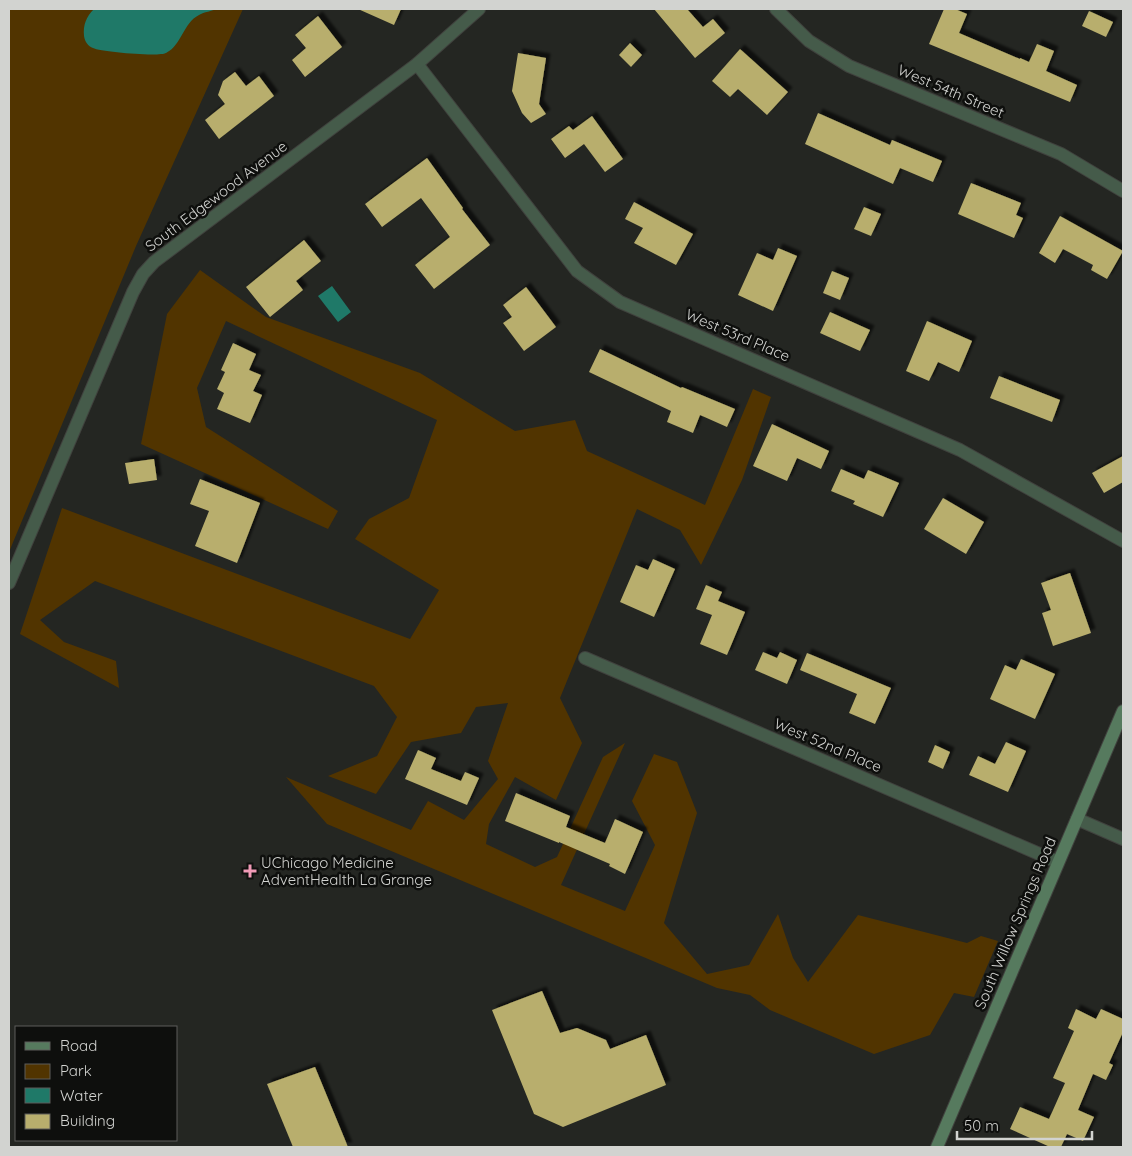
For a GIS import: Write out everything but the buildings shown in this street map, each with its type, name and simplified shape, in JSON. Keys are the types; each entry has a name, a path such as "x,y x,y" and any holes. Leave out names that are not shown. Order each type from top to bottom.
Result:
{"street":[{"name":"South Edgewood Avenue","path":"9,583 133,292 143,274 154,262 417,64 479,9"},
{"name":"West 54th Street","path":"776,9 809,41 849,66 1061,154 1123,191"},
{"name":"West 53rd Place","path":"417,64 577,271 620,302 960,450 1123,541"},
{"name":"West 52nd Place","path":"585,658 1058,862"},
{"name":"South Willow Springs Road","path":"937,1147 1123,711"},
{"path":"1077,819 1123,839"}],"green space":[{"path":"9,9 243,9 136,246 9,552"},
{"path":"200,270 266,317 420,373 515,431 575,420 587,451 705,505 753,389 771,397 742,480 701,565 680,530 637,509 560,698 582,743 556,800 515,777 489,824 486,844 535,867 557,857 603,757 625,743 561,885 625,911 655,845 632,801 654,754 677,762 697,813 664,923 707,974 749,965 778,914 793,958 808,982 858,915 967,943 981,936 998,941 974,997 954,993 930,1035 874,1054 770,1010 750,995 717,988 327,824 286,777 411,830 428,801 464,820 498,779 488,761 508,703 476,707 461,733 411,742 376,794 328,776 377,756 397,717 374,686 95,581 40,620 64,642 116,661 119,688 20,634 62,508 410,639 439,590 355,539 369,519 409,498 437,420 226,321 197,388 206,427 338,511 328,529 141,444 167,314"}],"water":[{"path":"94,9 217,9 201,14 189,23 176,45 166,53 130,54 98,50 86,42 84,28 87,18"},
{"path":"332,286 351,312 338,322 318,296"}],"place":[{"name":"UChicago Medicine AdventHealth La Grange","path":"250,871"}]}
